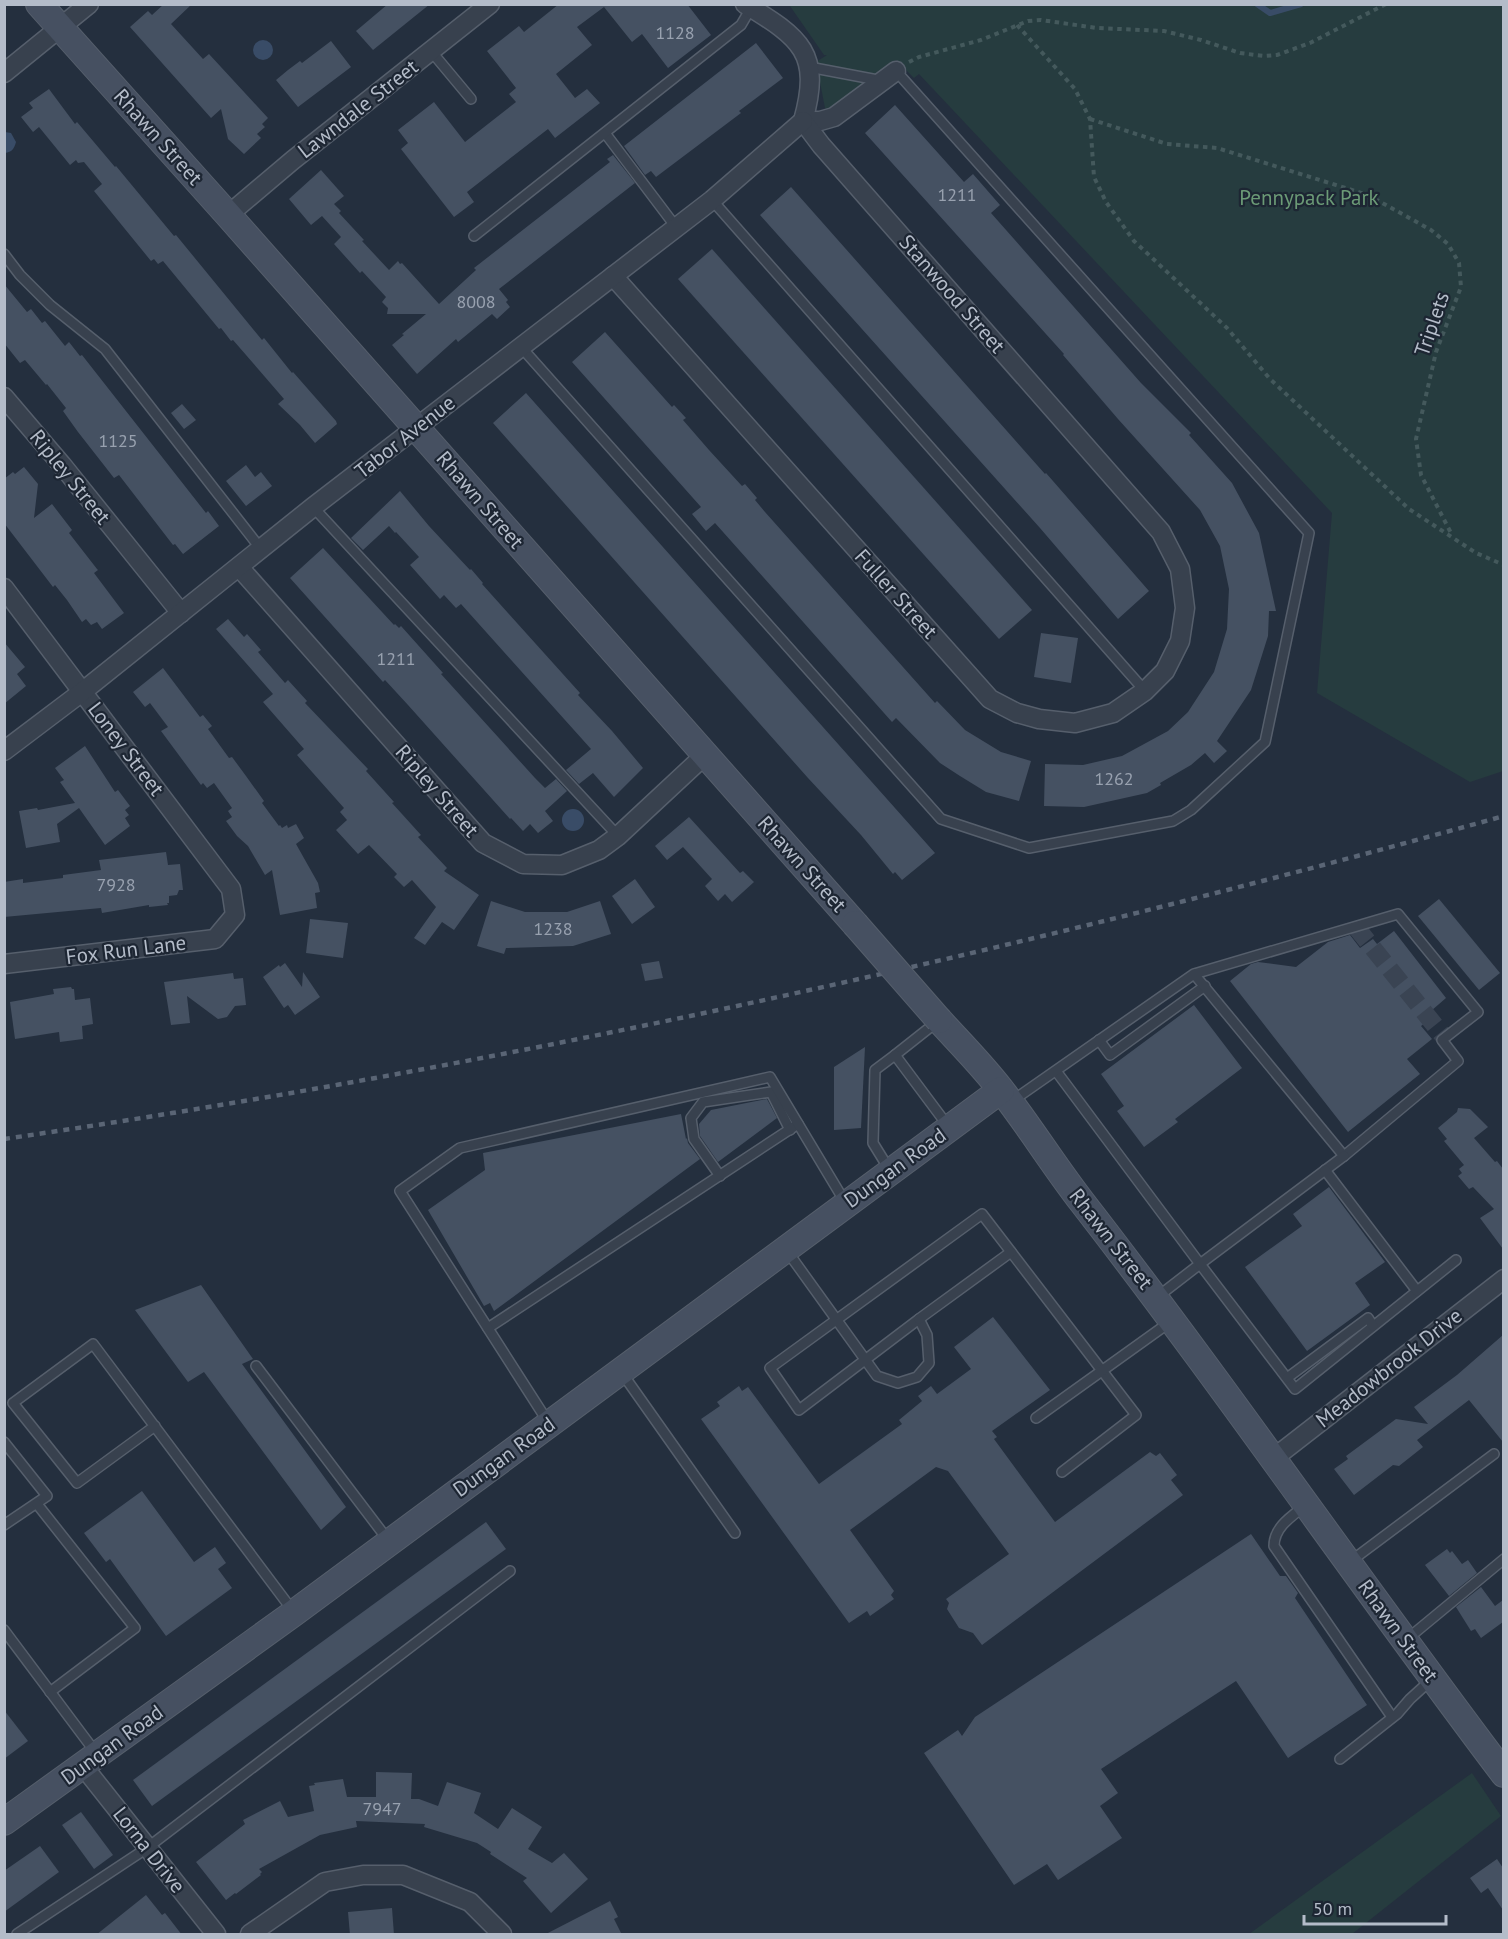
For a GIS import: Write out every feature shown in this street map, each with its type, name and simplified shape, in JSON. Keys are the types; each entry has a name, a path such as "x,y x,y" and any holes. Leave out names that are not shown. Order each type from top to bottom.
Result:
{"main road":[{"name":"Rhawn Street","path":"39,4 1006,1096 1075,1193 1274,1458 1503,1774"},
{"name":"Dungan Road","path":"4,1822 390,1542 950,1128 1006,1096"}],"street":[{"path":"4,73 89,4"},
{"name":"Lawndale Street","path":"228,215 293,160 490,4"},
{"path":"748,6 777,24 793,37 803,50 809,67 810,97 803,121 820,121 834,117 890,76"},
{"name":"Tabor Avenue","path":"4,751 82,692 313,507 712,200 803,121"},
{"name":"Stanwood Street","path":"803,121 821,145 1161,532 1180,570 1183,586"},
{"name":"Fuller Street","path":"613,276 990,699 1017,713 1039,719 1075,723 1113,713 1145,691 1165,671 1180,641 1185,608 1183,586"},
{"name":"Ripley Street","path":"4,397 181,613"},
{"name":"Ripley Street","path":"239,567 483,843 523,864 562,865 599,850 618,836 705,755"},
{"name":"Loney Street","path":"4,588 231,889 235,915"},
{"name":"Fox Run Lane","path":"4,964 215,939 235,915"},
{"name":"Meadowbrook Drive","path":"1274,1458 1503,1279"},
{"name":"Lorna Drive","path":"90,1760 147,1848 216,1935"},
{"path":"250,1935 325,1882 363,1875 403,1875 470,1902 502,1935"}],"lane":[{"path":"474,236 741,25 748,6"},
{"path":"431,51 471,99"},
{"path":"521,347 940,819 1029,848 1173,821 1191,810 1265,742 1309,533 890,76 809,67"},
{"path":"605,133 676,227"},
{"path":"712,200 1145,691"},
{"path":"4,254 20,275 50,305 105,349 261,549"},
{"path":"313,507 618,836"},
{"path":"1006,1096 1056,1071 1194,974 1398,914 1478,1012 1442,1040 1458,1061 1344,1156 1156,1298"},
{"path":"1194,974 1344,1156"},
{"path":"1099,1040 1110,1055 1204,987"},
{"path":"891,1171 873,1143 875,1070 939,1020"},
{"path":"895,1055 950,1128"},
{"path":"1056,1071 1294,1389 1456,1260"},
{"path":"549,1424 400,1191 460,1148 770,1077 794,1127"},
{"path":"720,1176 694,1139 691,1118 703,1102 771,1092 846,1204"},
{"path":"488,1328 794,1127"},
{"path":"1325,1170 1417,1291"},
{"path":"1011,1252 799,1410 770,1368 982,1214 1136,1415 1062,1472"},
{"path":"786,1249 877,1376 898,1383 917,1377 928,1363 927,1335 919,1319"},
{"path":"1287,1378 1368,1318 1373,1326"},
{"path":"1036,1418 1172,1320"},
{"path":"155,1426 77,1483 13,1403 93,1344 155,1426 294,1612"},
{"path":"255,1366 390,1542"},
{"path":"621,1371 735,1533"},
{"path":"4,1442 47,1496 4,1525"},
{"path":"1349,1562 1494,1454"},
{"path":"37,1504 135,1628 50,1692"},
{"path":"1307,1504 1284,1522 1274,1539 1274,1546 1392,1718"},
{"path":"1405,1641 1503,1559"},
{"path":"17,1935 147,1848 510,1571"},
{"path":"4,1630 50,1692 90,1760"},
{"path":"1340,1759 1392,1718 1432,1679"}],"path":[{"path":"890,76 919,57 981,40 1028,21 1041,20 1114,30 1157,31 1201,40 1240,53 1277,56 1310,44 1386,4"},
{"path":"1017,25 1075,89 1090,118 1094,177 1106,202 1134,241 1227,327 1270,379 1409,509 1476,553 1503,565"},
{"name":"Triplets","path":"1090,118 1167,144 1217,148 1368,195 1431,230 1448,244 1460,263 1461,287 1436,352 1416,440 1421,475 1453,538"}],"green space":[{"name":"Pennypack Park","path":"791,4 1503,5 1503,771 1470,782 1317,693 1332,513 919,74 914,78 896,60 829,110 825,108 816,62 827,55 824,55 790,6"},
{"path":"1472,1773 1501,1816 1352,1934 1249,1934"}],"water":[{"path":"259,40 267,40 273,46 273,54 267,60 259,60 253,54 253,46"},
{"path":"5,132 11,133 16,142 12,150 5,153"},
{"path":"573,809 581,812 584,820 581,828 573,831 565,828 562,820 565,812"}],"building":[{"path":"164,4 192,4 171,24 203,59 209,54 268,118 262,124 265,127 257,134 261,138 244,154 228,139 221,109 211,118 130,27 148,11 152,15"},
{"path":"388,4 430,4 373,50 356,31"},
{"path":"559,4 687,4 711,35 668,68 642,34 632,42 604,7 577,27 592,45 556,74 575,98 587,89 600,103 555,138 548,129 467,192 474,202 454,217 401,149 408,143 398,130 434,102 465,142 516,102 509,94 516,88 487,51 519,26 524,32"},
{"path":"331,41 351,67 298,107 276,80"},
{"path":"756,43 783,78 656,177 651,171 645,175 624,146"},
{"path":"49,89 75,124 77,122 116,166 262,340 264,338 336,421 337,424 315,443 278,404 284,399 233,340 231,341 221,328 219,329 163,261 158,264 154,259 151,261 94,191 102,184 84,162 78,163 76,160 70,165 39,127 33,132 21,117 33,108 29,103"},
{"path":"895,105 964,182 973,174 1000,205 991,213 1141,383 1191,433 1189,435 1232,483 1259,533 1276,611 1269,611 1268,636 1251,690 1217,741 1227,751 1214,763 1205,753 1191,765 1147,793 1084,807 1044,806 1045,764 1083,765 1122,756 1168,731 1188,712 1214,672 1227,629 1229,589 1220,546 1200,510 1118,419 1064,354 865,133"},
{"path":"613,155 635,183 499,289 508,300 506,302 510,307 497,319 492,314 458,342 456,339 417,374 392,345 426,314 387,314 388,308 382,302 386,297 334,244 341,237 322,216 311,225 289,199 321,170 344,196 334,204 341,211 339,213 364,240 362,241 389,270 398,261 402,263 439,304 476,270 474,268 610,162 607,159"},
{"path":"791,187 1149,591 1118,619 1040,528 760,215"},
{"path":"712,249 1032,610 999,639 678,279"},
{"path":"4,284 27,312 31,309 42,323 45,321 65,346 69,342 80,356 82,355 206,513 208,511 219,526 183,554 175,544 173,545 119,475 114,478 63,411 66,408 47,384 25,360 20,363 4,343"},
{"path":"605,332 672,407 674,405 686,418 683,420 742,486 745,484 765,512 935,703 937,701 965,730 1001,752 1031,761 1019,801 986,792 960,776 940,763 896,718 892,722 715,523 706,531 692,514 701,507 572,362"},
{"path":"526,393 935,853 902,880 895,872 893,874 861,835 493,423"},
{"path":"182,404 196,420 184,429 171,413"},
{"path":"246,465 255,477 261,472 272,486 246,506 226,481"},
{"path":"24,467 38,484 34,518 52,504 72,530 69,533 98,570 94,573 124,613 102,629 97,622 91,625 86,619 82,622 67,600 55,585 53,587 4,523 4,479"},
{"path":"400,491 580,693 578,695 643,768 614,797 593,773 579,784 566,770 591,749 461,604 456,608 444,595 440,599 410,565 419,557 396,532 389,526 363,550 351,538"},
{"path":"323,548 394,625 399,628 401,626 443,673 441,674 545,788 556,779 567,791 545,811 553,821 538,833 530,824 523,831 510,819 290,578"},
{"path":"228,619 244,637 247,634 261,650 258,652 285,683 288,680 307,701 305,703 368,769 366,771 421,835 418,837 447,868 444,871 479,895 454,930 442,922 425,945 414,938 436,907 412,880 404,887 394,877 397,874 369,845 358,854 336,830 347,820 340,812 344,808 297,755 304,749 263,702 273,694 216,629"},
{"path":"1041,633 1078,638 1071,683 1034,677"},
{"path":"4,642 25,667 17,674 26,686 4,704"},
{"path":"163,668 200,717 203,715 212,726 208,729 229,758 232,757 246,776 279,826 282,828 287,825 288,828 296,824 304,838 296,844 318,883 320,892 315,893 317,908 280,915 272,870 265,875 248,846 226,821 232,817 228,811 232,808 214,783 207,788 203,783 201,785 161,731 168,727 150,703 145,707 133,692"},
{"path":"85,746 115,792 118,790 130,806 125,810 129,815 125,818 130,826 105,845 79,808 57,824 60,842 26,848 19,811 75,803 60,782 64,780 55,768"},
{"path":"689,817 740,873 743,871 754,882 732,902 725,894 718,901 705,886 712,879 683,847 667,860 655,846"},
{"path":"166,852 168,865 180,864 183,890 179,890 177,895 169,896 168,905 149,907 149,905 102,913 101,908 4,917 4,882 23,879 23,883 63,878 63,875 101,870 99,860"},
{"path":"635,879 655,907 632,924 612,896"},
{"path":"1439,899 1500,973 1479,990 1418,916"},
{"path":"491,901 525,912 567,912 600,901 611,934 573,946 506,948 504,954 477,946"},
{"path":"310,919 348,923 343,958 306,953"},
{"path":"1394,931 1446,998 1431,1011 1434,1016 1421,1026 1432,1039 1407,1059 1420,1074 1348,1132 1230,981 1251,964 1258,962 1296,967 1328,942 1350,935 1360,948 1373,939 1377,944"},
{"path":"659,961 663,978 645,981 641,964"},
{"path":"285,963 302,987 303,972 320,997 295,1015 288,1005 284,1008 263,977"},
{"path":"233,973 234,979 243,978 246,1005 235,1006 227,1017 218,1019 187,996 190,1023 171,1025 164,982"},
{"path":"71,987 74,989 75,1000 90,998 93,1024 82,1026 83,1039 60,1042 59,1032 15,1039 10,1002 54,994 53,989"},
{"path":"1194,1005 1242,1068 1175,1119 1178,1122 1144,1147 1117,1111 1124,1106 1101,1074"},
{"path":"865,1047 861,1128 834,1130 834,1067"},
{"path":"767,1099 777,1118 718,1162 700,1136 699,1124 711,1110"},
{"path":"1458,1108 1470,1109 1488,1127 1474,1138 1503,1169 1503,1249 1480,1218 1494,1209 1473,1187 1469,1189 1458,1176 1462,1173 1459,1169 1464,1165 1444,1141 1447,1139 1438,1128 1457,1112"},
{"path":"681,1114 686,1139 700,1159 494,1311 490,1303 484,1306 428,1210 485,1170 483,1153"},
{"path":"1329,1187 1385,1262 1355,1283 1370,1305 1307,1351 1245,1267 1302,1226 1293,1214"},
{"path":"201,1285 253,1359 242,1364 346,1507 321,1530 204,1372 188,1382 135,1310"},
{"path":"993,1317 1050,1390 992,1431 997,1437 994,1439 1055,1522 1150,1452 1156,1456 1160,1453 1177,1475 1171,1480 1183,1495 982,1645 973,1633 959,1628 947,1609 949,1603 946,1599 1009,1554 948,1471 936,1467 850,1530 894,1591 891,1595 894,1599 870,1616 867,1611 849,1623 701,1419 720,1406 717,1402 739,1386 742,1391 748,1387 819,1484 902,1424 899,1420 922,1401 918,1396 931,1386 937,1394 971,1369 954,1347"},
{"path":"1503,1335 1503,1442 1469,1400 1417,1440 1423,1447 1399,1466 1393,1465 1354,1495 1334,1469 1348,1459 1346,1456 1396,1419 1428,1424 1414,1407 1457,1375"},
{"path":"142,1491 194,1562 215,1547 226,1563 218,1569 232,1588 166,1636 110,1559 106,1562 84,1533"},
{"path":"486,1522 506,1549 152,1806 133,1780"},
{"path":"1251,1534 1280,1576 1286,1576 1298,1593 1295,1598 1367,1705 1288,1758 1236,1681 1101,1769 1118,1793 1100,1806 1122,1838 1058,1880 1047,1864 1014,1885 924,1753 958,1730 962,1736 975,1717"},
{"path":"1447,1549 1450,1553 1452,1551 1462,1564 1468,1560 1477,1573 1449,1596 1425,1565"},
{"path":"1481,1587 1495,1606 1503,1600 1503,1622 1481,1638 1475,1629 1471,1631 1456,1607"},
{"path":"4,1710 28,1741 4,1759"},
{"path":"376,1772 412,1773 411,1799 419,1799 438,1806 447,1782 481,1793 474,1813 498,1829 512,1808 542,1827 528,1849 552,1863 564,1853 588,1879 551,1913 523,1881 527,1878 477,1843 424,1827 425,1824 356,1821 357,1827 320,1835 259,1869 262,1872 261,1875 226,1900 196,1862 245,1824 243,1820 280,1801 288,1817 314,1811 309,1786 315,1785 314,1783 343,1779 347,1797 376,1797"},
{"path":"81,1812 113,1855 94,1869 62,1825"},
{"path":"40,1846 59,1872 4,1912 4,1871"},
{"path":"1497,1859 1503,1868 1503,1910 1488,1888 1481,1893 1470,1878"},
{"path":"146,1895 162,1915 165,1913 182,1935 96,1935"},
{"path":"610,1901 618,1917 614,1919 622,1935 544,1935"},
{"path":"392,1908 394,1935 350,1935 348,1912"}],"waterway":[{"path":"1257,4 1270,13 1301,4"}],"tunnel":[{"path":"1356,927 1445,1038"}],"railway":[{"path":"4,1139 383,1077 759,1001 1133,914 1504,816"}]}
